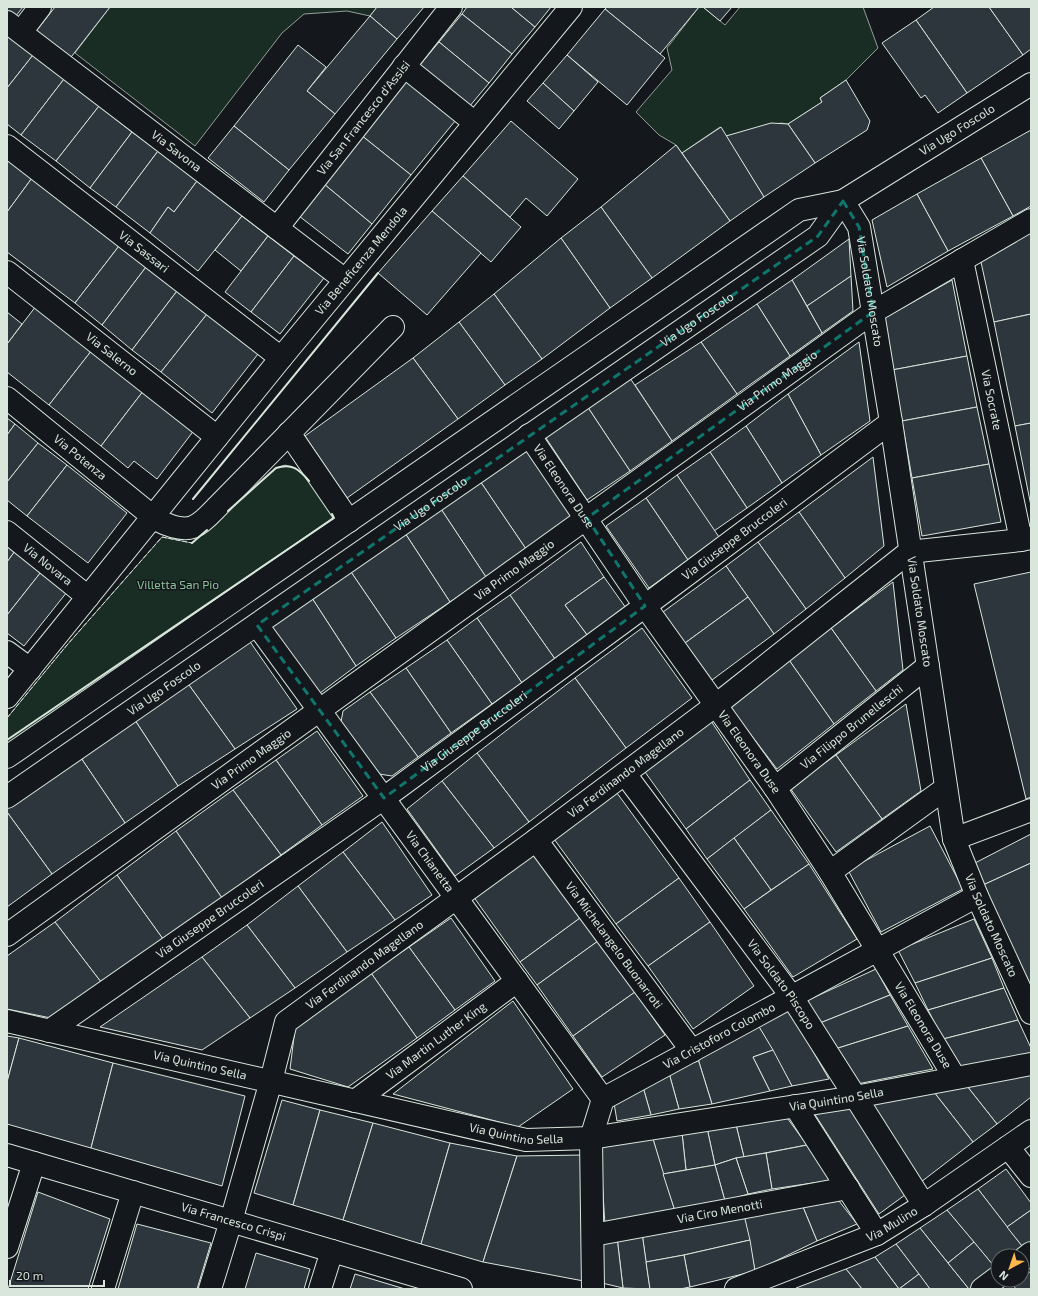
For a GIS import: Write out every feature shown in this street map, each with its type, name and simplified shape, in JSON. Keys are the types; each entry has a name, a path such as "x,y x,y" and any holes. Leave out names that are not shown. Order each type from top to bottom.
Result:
{"street":[{"path":"14,27 40,7"},
{"name":"Via San Francesco d'Assisi","path":"277,228 451,7"},
{"name":"Via Beneficenza Mendola","path":"7,697 281,358 571,7"},
{"name":"Via Savona","path":"14,27 345,280"},
{"path":"404,66 475,124"},
{"name":"Via Ugo Foscolo","path":"7,757 799,210 843,201 1031,84"},
{"name":"Via Sassari","path":"7,146 281,358"},
{"name":"Via Ugo Foscolo","path":"7,797 818,236 843,201"},
{"name":"Via Soldato Moscato","path":"843,201 859,227 954,839 977,896 1031,1013"},
{"name":"Via Primo Maggio","path":"7,935 873,312 1031,220"},
{"name":"Via Socrate","path":"962,260 1026,539"},
{"name":"Via Salerno","path":"7,272 217,437"},
{"name":"Via Potenza","path":"7,398 162,523 183,528 193,527 216,508 393,327"},
{"name":"Via Giuseppe Bruccoleri","path":"49,1031 384,798 645,606 890,422"},
{"path":"289,433 349,521"},
{"name":"Via Eleonora Duse","path":"529,435 645,606 775,788 830,872 955,1078"},
{"name":"Via Novara","path":"7,532 88,597"},
{"path":"910,552 1026,539"},
{"name":"Via Ferdinando Magellano","path":"210,1289 271,1081 286,1022 625,774 716,705 910,552"},
{"name":"Via Chianetta","path":"257,625 603,1099"},
{"path":"7,652 30,669"},
{"name":"Via Filippo Brunelleschi","path":"775,788 928,666"},
{"name":"Via Soldato Piscopo","path":"625,774 792,997 924,1205"},
{"path":"830,872 946,788"},
{"path":"954,839 1031,810"},
{"name":"Via Michelangelo Buonarroti","path":"536,840 692,1051"},
{"name":"Via Cristoforo Colombo","path":"603,1099 977,896"},
{"name":"Via Martin Luther King","path":"355,1101 517,981"},
{"name":"Via Quintino Sella","path":"7,1021 526,1140 591,1138 855,1096 1031,1064"},
{"path":"593,1289 591,1138 603,1099"},
{"path":"795,1106 877,1234"},
{"name":"Via Mulino","path":"736,1289 877,1234 924,1205 1031,1131"},
{"path":"1008,1147 1031,1176"},
{"name":"Via Francesco Crispi","path":"7,1155 332,1251 428,1284 460,1289"},
{"path":"7,1247 34,1163"},
{"name":"Via Ciro Menotti","path":"593,1235 848,1188"},
{"path":"103,1289 133,1192"},
{"path":"320,1289 332,1251"}],"highlighted area":[{"path":"843,201 859,227 873,312 587,518 645,606 384,798 257,625 818,236"}],"green space":[{"path":"110,7 377,7 370,16 347,11 304,14 282,33 195,146 75,53"},
{"path":"699,7 703,7 725,25 740,7 863,7 878,48 846,80 820,98 822,102 788,124 781,123 726,136 720,127 682,153 676,145 659,135 636,112 672,70 667,48"},
{"name":"Villetta San Pio","path":"285,465 295,468 308,479 340,528 7,757 7,718 67,645 162,537 192,543 276,468"}],"building":[{"path":"7,7 23,7 15,17 7,11"},
{"path":"55,7 110,7 68,61 34,34"},
{"path":"377,7 424,7 397,39 370,16"},
{"path":"467,7 511,7 535,27 512,54 462,14"},
{"path":"511,7 551,7 535,27"},
{"path":"607,7 699,7 660,54 605,9"},
{"path":"703,7 732,7 720,21"},
{"path":"934,7 989,7 1023,55 967,93 916,20"},
{"path":"989,7 1031,7 1031,49 1023,55"},
{"path":"605,9 665,58 627,105 567,55"},
{"path":"462,14 512,54 489,83 439,42"},
{"path":"370,16 397,39 335,114 307,91"},
{"path":"916,20 967,93 938,113 925,95 921,98 882,43"},
{"path":"7,35 33,55 7,88"},
{"path":"439,42 489,83 469,107 419,66"},
{"path":"298,45 326,67 307,91 335,114 289,170 234,126"},
{"path":"33,55 64,79 21,135 7,124 7,88"},
{"path":"567,55 598,82 574,111 543,83"},
{"path":"64,79 99,106 56,161 21,135"},
{"path":"846,80 870,121 867,130 815,163 788,124 822,102 820,98"},
{"path":"406,81 455,121 411,175 361,135"},
{"path":"543,83 574,111 559,129 527,101"},
{"path":"99,106 132,132 90,188 56,161"},
{"path":"511,121 578,179 547,216 526,198 510,217 463,176"},
{"path":"771,123 788,124 815,163 764,197 726,136"},
{"path":"234,126 289,170 264,202 208,158"},
{"path":"721,127 764,197 730,221 682,153"},
{"path":"1031,130 1031,206 1013,216 981,158"},
{"path":"132,132 158,151 116,207 90,188"},
{"path":"361,135 411,175 372,224 324,184"},
{"path":"676,145 730,221 652,278 601,207"},
{"path":"158,151 197,181 174,212 168,207 150,233 116,207"},
{"path":"7,158 32,178 7,212"},
{"path":"981,158 1013,216 948,251 917,194"},
{"path":"463,176 521,227 491,262 432,211"},
{"path":"32,178 119,246 75,303 7,252 7,212"},
{"path":"197,181 242,216 198,271 150,233 168,207 174,212"},
{"path":"324,184 372,224 348,254 299,216"},
{"path":"917,194 948,251 887,287 872,220"},
{"path":"601,207 652,278 610,308 561,238"},
{"path":"432,211 481,253 427,315 378,273"},
{"path":"242,216 268,236 241,271 215,250"},
{"path":"1031,231 1031,314 994,322 981,262"},
{"path":"268,236 294,256 251,312 225,292"},
{"path":"561,238 610,308 542,359 494,294"},
{"path":"849,239 851,276 807,306 792,280"},
{"path":"119,246 146,267 102,325 75,303"},
{"path":"294,256 324,278 280,334 251,312"},
{"path":"146,267 177,291 132,350 102,325"},
{"path":"851,276 853,311 822,333 807,306"},
{"path":"792,280 822,333 790,356 757,304"},
{"path":"952,280 967,356 892,370 883,319"},
{"path":"177,291 207,314 161,372 132,350"},
{"path":"494,294 542,359 505,385 459,322"},
{"path":"757,304 790,356 737,394 701,342"},
{"path":"36,306 92,350 49,405 7,372 7,344"},
{"path":"7,312 22,324 7,344"},
{"path":"207,314 258,354 212,413 161,372"},
{"path":"1031,314 1031,423 1015,426 994,322"},
{"path":"459,322 505,385 458,419 413,358"},
{"path":"701,342 737,394 672,441 635,385"},
{"path":"859,342 870,421 821,455 788,394"},
{"path":"92,350 144,390 101,446 49,405"},
{"path":"967,356 977,407 902,421 892,370"},
{"path":"413,358 458,419 347,498 305,436"},
{"path":"630,378 672,441 630,471 587,406"},
{"path":"144,390 195,429 157,479 134,461 128,468 101,446"},
{"path":"788,394 821,455 782,483 746,426"},
{"path":"587,406 630,471 587,500 544,435"},
{"path":"977,407 989,464 912,478 902,421"},
{"path":"7,418 15,424 7,435"},
{"path":"1031,423 1031,506 1015,426"},
{"path":"15,424 38,443 7,482 7,435"},
{"path":"746,426 782,483 747,508 710,452"},
{"path":"38,443 67,465 27,516 7,500 7,482"},
{"path":"526,449 573,517 526,549 480,481"},
{"path":"710,452 747,508 714,531 677,475"},
{"path":"873,457 884,546 845,578 799,512"},
{"path":"989,464 1001,522 922,536 912,478"},
{"path":"67,465 127,513 88,563 27,516"},
{"path":"677,475 719,537 688,560 646,498"},
{"path":"480,481 526,549 486,577 441,509"},
{"path":"646,498 688,560 649,588 606,526"},
{"path":"441,509 486,577 450,602 405,533"},
{"path":"799,512 845,578 806,609 758,542"},
{"path":"405,533 450,602 396,638 349,569"},
{"path":"581,542 604,577 565,605 588,636 555,659 510,595"},
{"path":"758,542 806,609 774,634 726,566"},
{"path":"7,545 15,551 7,562"},
{"path":"15,551 41,572 7,615 7,562"},
{"path":"726,566 748,597 685,643 663,612"},
{"path":"349,569 396,638 356,666 310,595"},
{"path":"41,572 67,592 24,646 7,633 7,615"},
{"path":"1031,572 1031,797 1026,799 974,584"},
{"path":"604,577 626,608 588,636 565,605"},
{"path":"893,582 903,670 876,691 831,628"},
{"path":"310,595 356,666 316,696 264,625"},
{"path":"510,595 555,659 522,683 477,618"},
{"path":"748,597 774,634 712,680 685,643"},
{"path":"477,618 522,683 492,704 447,640"},
{"path":"642,628 692,698 626,748 575,678"},
{"path":"831,628 876,691 834,724 789,660"},
{"path":"246,636 297,709 235,749 184,678"},
{"path":"447,640 492,704 451,733 406,668"},
{"path":"789,660 834,724 777,769 728,705"},
{"path":"406,668 451,733 418,757 370,692"},
{"path":"184,678 235,749 178,786 131,714"},
{"path":"575,678 626,748 529,822 477,753"},
{"path":"370,692 418,757 392,776 379,774 341,722 343,711"},
{"path":"906,704 921,791 882,819 836,755"},
{"path":"131,714 178,786 125,823 77,752"},
{"path":"711,721 750,780 686,829 645,772"},
{"path":"317,731 363,796 322,825 276,760"},
{"path":"77,752 125,823 52,874 7,812 7,804"},
{"path":"477,753 529,822 494,848 442,781"},
{"path":"836,755 882,819 836,852 790,788"},
{"path":"276,760 322,825 281,855 233,790"},
{"path":"750,780 771,810 707,859 686,829"},
{"path":"442,781 494,848 455,876 407,809"},
{"path":"233,790 281,855 222,898 176,831"},
{"path":"617,793 679,878 616,924 554,839"},
{"path":"771,810 809,864 771,890 734,838"},
{"path":"7,812 52,874 7,907"},
{"path":"382,822 432,895 395,920 343,852"},
{"path":"930,826 963,889 881,932 848,870"},
{"path":"176,831 222,898 163,939 117,875"},
{"path":"1031,834 1031,863 983,885 973,864"},
{"path":"734,838 771,890 744,909 707,859"},
{"path":"343,852 395,920 347,952 298,886"},
{"path":"533,853 580,918 520,962 473,896"},
{"path":"1031,863 1031,989 983,885"},
{"path":"809,864 857,939 793,977 744,909"},
{"path":"117,875 163,939 101,982 55,922"},
{"path":"679,878 710,922 648,966 616,924"},
{"path":"298,886 347,952 295,988 247,925"},
{"path":"451,918 495,981 455,1010 409,947"},
{"path":"580,918 598,941 537,985 520,962"},
{"path":"974,919 992,958 915,983 898,950"},
{"path":"55,922 101,982 51,1018 7,1009 7,956"},
{"path":"710,922 754,986 693,1029 648,966"},
{"path":"247,925 295,988 250,1018 202,957"},
{"path":"598,941 635,992 573,1036 537,985"},
{"path":"409,947 455,1010 417,1038 371,973"},
{"path":"202,957 250,1018 202,1050 100,1027"},
{"path":"992,958 1004,988 928,1010 915,983"},
{"path":"876,969 890,995 820,1023 806,1001"},
{"path":"371,973 417,1038 348,1087 290,1069 295,1029"},
{"path":"1004,988 1018,1020 943,1039 928,1010"},
{"path":"635,992 665,1035 602,1077 573,1036"},
{"path":"890,995 908,1026 835,1049 820,1023"},
{"path":"513,1001 573,1089 518,1127 393,1094"},
{"path":"789,1010 829,1079 792,1086 758,1025"},
{"path":"1018,1020 1031,1048 1031,1055 957,1067 943,1039"},
{"path":"758,1025 773,1050 753,1057 770,1091 712,1104 698,1059"},
{"path":"908,1026 933,1069 857,1084 835,1049"},
{"path":"7,1036 19,1038 7,1082"},
{"path":"19,1038 113,1063 91,1148 7,1124 7,1082"},
{"path":"773,1050 792,1086 770,1091 753,1057"},
{"path":"698,1059 712,1104 679,1109 669,1073"},
{"path":"113,1063 245,1096 222,1186 91,1148"},
{"path":"1031,1072 1031,1097 997,1124 963,1081"},
{"path":"669,1073 679,1109 651,1115 643,1087"},
{"path":"963,1081 997,1124 973,1142 930,1087"},
{"path":"643,1087 651,1115 617,1121 614,1103"},
{"path":"930,1087 973,1142 921,1182 868,1101"},
{"path":"282,1100 320,1110 293,1205 254,1193"},
{"path":"852,1107 909,1192 879,1214 814,1113"},
{"path":"320,1110 373,1123 343,1220 293,1205"},
{"path":"782,1111 807,1145 744,1157 735,1121"},
{"path":"735,1121 744,1157 715,1165 707,1128"},
{"path":"373,1123 450,1143 421,1244 343,1220"},
{"path":"707,1128 715,1165 686,1170 682,1133"},
{"path":"682,1133 686,1170 663,1174 653,1139"},
{"path":"653,1139 675,1211 605,1225 600,1146"},
{"path":"450,1143 517,1156 483,1262 421,1244"},
{"path":"807,1145 833,1180 772,1189 766,1153"},
{"path":"766,1153 772,1189 748,1194 736,1158"},
{"path":"584,1155 589,1282 483,1262 517,1156"},
{"path":"736,1158 748,1194 725,1201 715,1165"},
{"path":"715,1165 725,1201 675,1211 663,1174"},
{"path":"1006,1169 1031,1203 1031,1210 1007,1227 978,1189"},
{"path":"978,1189 1024,1248 990,1248 990,1261 947,1210"},
{"path":"38,1192 110,1219 88,1289 8,1289"},
{"path":"839,1201 857,1224 817,1241 803,1207"},
{"path":"803,1207 817,1241 755,1271 744,1215"},
{"path":"947,1210 974,1242 948,1263 920,1228"},
{"path":"1031,1210 1031,1247 1024,1248 1007,1227"},
{"path":"744,1215 750,1240 646,1262 642,1233"},
{"path":"137,1224 211,1243 197,1289 118,1289"},
{"path":"920,1228 969,1289 930,1289 896,1244"},
{"path":"642,1233 650,1289 623,1288 617,1237"},
{"path":"617,1237 623,1288 602,1283 598,1238"},
{"path":"750,1240 755,1271 690,1287 684,1255"},
{"path":"974,1242 990,1261 990,1277 975,1289 969,1289 948,1263"},
{"path":"896,1244 919,1274 899,1289 875,1257"},
{"path":"256,1253 310,1269 304,1289 245,1289"},
{"path":"684,1255 690,1287 680,1289 650,1289 646,1262"},
{"path":"875,1257 899,1289 862,1289 846,1269"},
{"path":"846,1269 862,1289 796,1288"},
{"path":"1031,1271 1031,1289 1016,1289 1015,1288 1030,1288"},
{"path":"355,1274 405,1289 350,1289"},
{"path":"919,1274 930,1289 899,1289"}],"fence":[{"path":"7,718 67,645 162,537 192,543"}],"wall":[{"path":"193,499 378,273"},
{"path":"228,511 276,468 286,466 295,468 309,481"},
{"path":"7,740 334,518 332,514"},
{"path":"192,543 207,530"}]}
